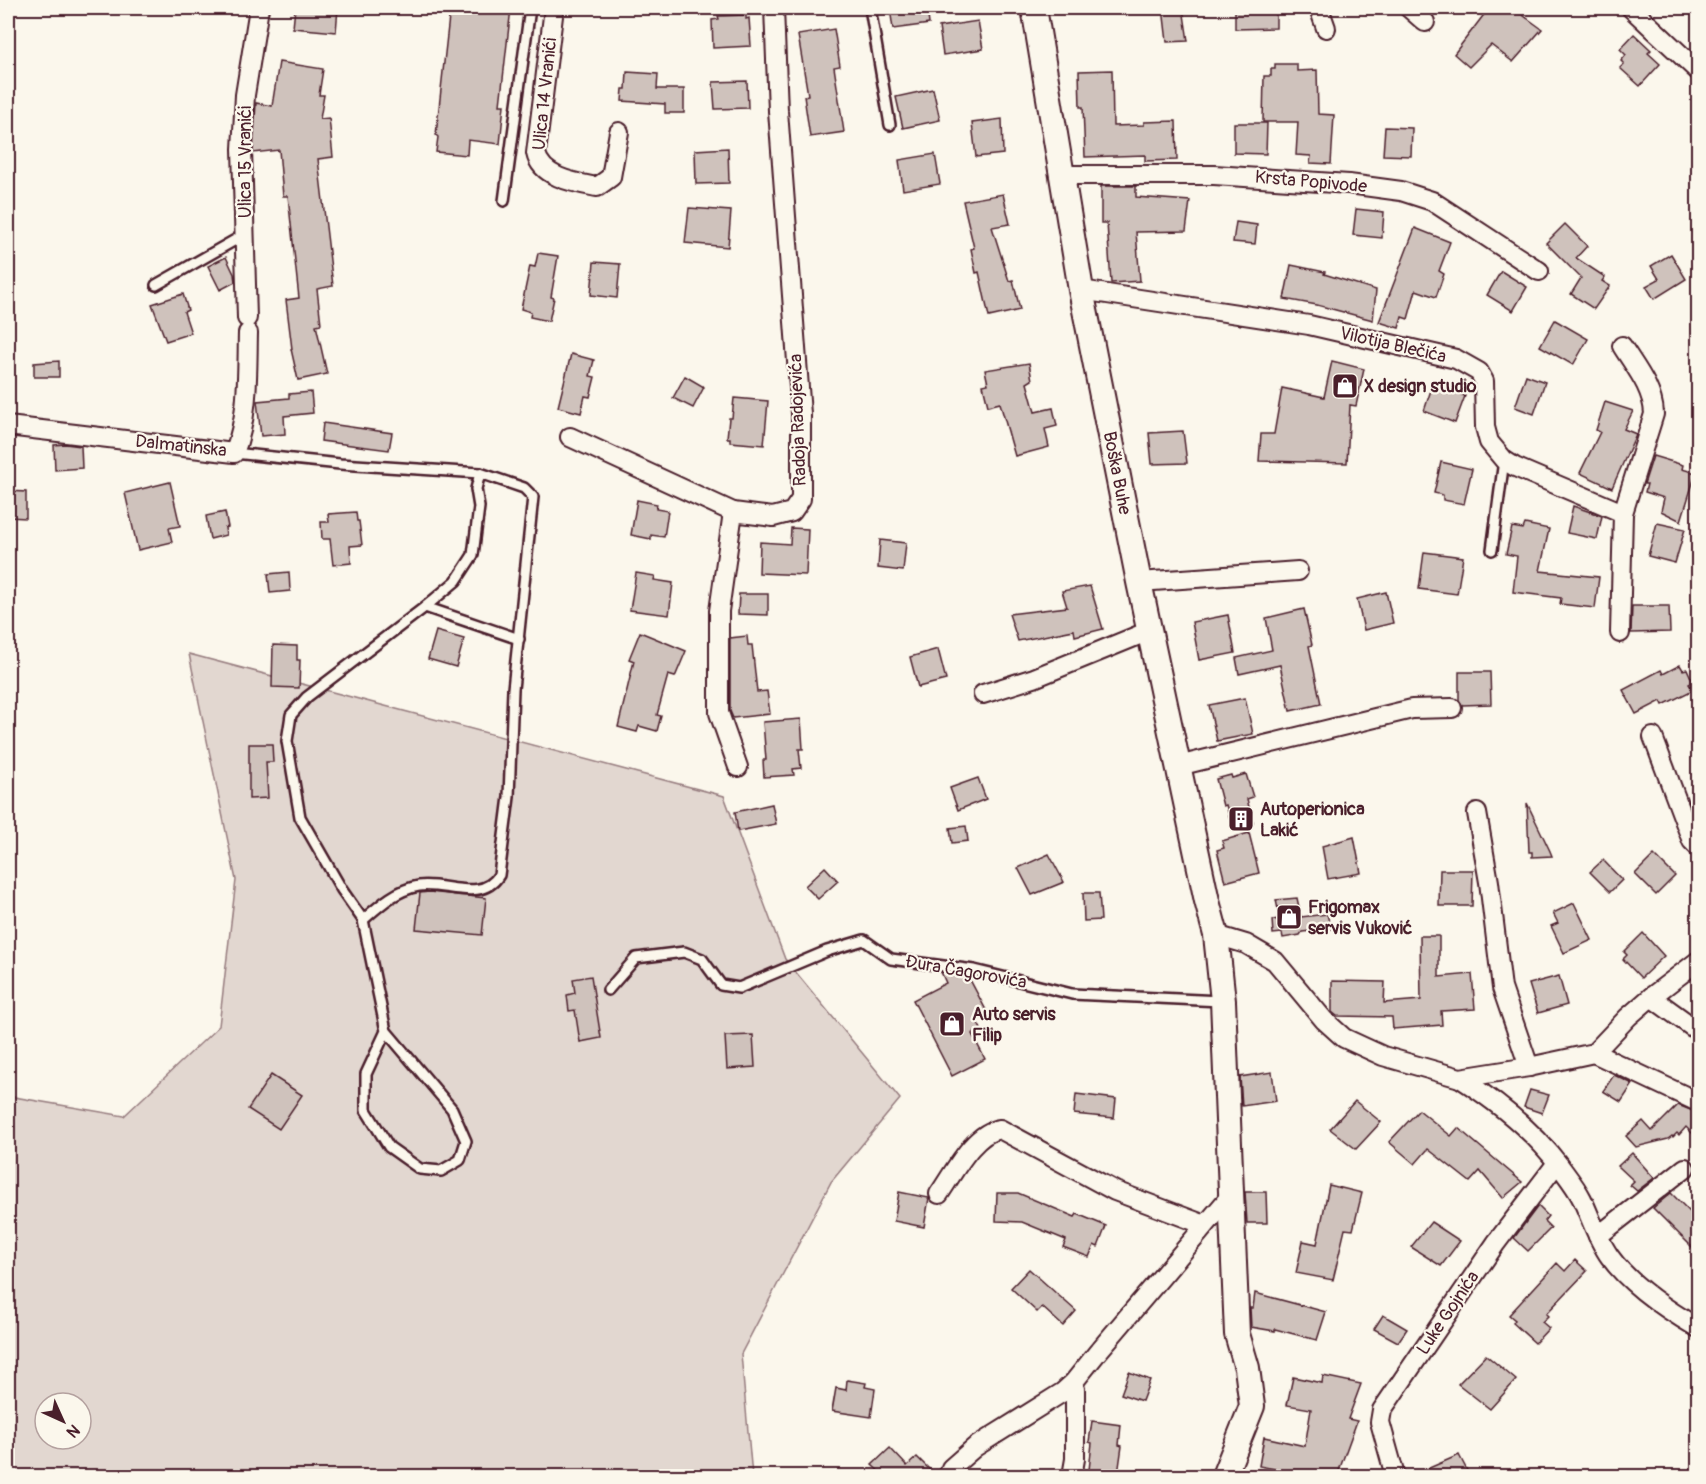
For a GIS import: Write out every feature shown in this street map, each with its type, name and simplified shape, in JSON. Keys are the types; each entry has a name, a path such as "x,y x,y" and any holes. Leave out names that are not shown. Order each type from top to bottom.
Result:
{"street":[{"name":"Ulica 15 Vranići","path":"247,325 242,149 244,105 259,8"},
{"name":"Ulica 14 Vranići","path":"554,8 537,158 547,171 572,182 597,187 611,177 619,132"},
{"name":"Radoja Radojevića","path":"570,437 733,512 773,517 792,512 801,499 801,414 778,111 774,8"},
{"name":"Boška Buhe","path":"1034,8 1081,290 1149,631 1216,934"},
{"path":"1319,8 1326,28"},
{"path":"1409,8 1425,22"},
{"path":"1631,8 1698,70"},
{"name":"Krsta Popivode","path":"1061,175 1214,175 1349,184 1401,191 1432,201 1539,271"},
{"name":"Vilotija Blečića","path":"1081,290 1309,325 1456,359 1479,372 1484,381 1485,427 1489,442 1504,460 1515,467 1623,513"},
{"name":"Dalmatinska","path":"8,426 234,453 243,424 247,325"},
{"path":"1620,633 1623,513 1654,414 1649,389 1622,346"},
{"path":"733,512 719,611 719,713 738,767"},
{"path":"1139,582 1299,572"},
{"path":"983,694 1034,678 1149,631"},
{"path":"1178,766 1412,709 1452,708"},
{"path":"1653,737 1692,841 1698,847"},
{"path":"1477,813 1489,882 1502,988 1529,1067"},
{"path":"1224,1476 1252,1406 1247,1368 1237,1334 1223,1001 1216,934 1246,944 1275,961 1324,1020 1344,1038 1383,1056 1460,1078 1498,1104 1529,1131 1557,1163 1581,1198 1610,1258 1633,1281 1698,1328"},
{"path":"1460,1078 1529,1067 1594,1053 1628,1017 1698,961"},
{"path":"1651,997 1698,1031"},
{"path":"1594,1053 1698,1102"},
{"path":"939,1194 981,1136 1000,1129 1115,1191 1205,1225"},
{"name":"Luke Gojnića","path":"1395,1476 1380,1422 1382,1410 1496,1243 1557,1163"},
{"path":"1598,1236 1685,1168"},
{"path":"950,1472 975,1447 1063,1392 1073,1383 1231,1195"},
{"path":"1072,1476 1075,1459 1075,1389 1073,1383"}],"lane":[{"path":"504,201 530,8"},
{"path":"870,8 890,125"},
{"path":"156,285 244,235"},
{"path":"234,453 340,464 480,473 524,488 533,497 513,689 509,797 499,875 494,884 482,890 420,886 392,895 363,920"},
{"path":"1492,550 1504,460"},
{"path":"386,1030 366,1074 366,1110 389,1147 420,1169 441,1171 460,1160 466,1141 452,1109 386,1030 363,920 342,890 300,817 287,731 291,715 306,697 456,581 473,555 479,507 476,489 480,473"},
{"path":"425,607 519,639"},
{"name":"Đura Čagorovića","path":"608,990 636,958 684,952 702,959 721,985 739,988 827,951 864,940 891,959 974,970 1072,994 1223,1001"}],"shaded area":[{"path":"189,654 724,796 785,959 900,1099 831,1182 741,1354 752,1476 8,1476 8,1096 124,1116 219,1026 236,880"}],"building":[{"path":"295,8 338,8 336,32 293,28"},
{"path":"450,8 511,8 500,105 504,105 500,144 468,140 467,155 436,152"},
{"path":"890,8 927,8 929,24 893,29"},
{"path":"1163,8 1183,8 1188,41 1167,42"},
{"path":"1235,8 1276,8 1276,28 1235,29"},
{"path":"1489,8 1513,8 1542,29 1513,62 1491,45 1469,67 1454,54"},
{"path":"746,15 746,19 749,18 751,46 713,48 712,20 719,19 718,16"},
{"path":"978,21 983,49 943,55 939,27"},
{"path":"834,29 840,66 834,67 844,132 810,137 804,96 808,95 798,35"},
{"path":"1634,34 1651,50 1648,53 1660,64 1640,86 1620,68 1624,64 1621,61 1626,55 1620,49"},
{"path":"279,62 323,69 319,95 324,95 320,119 329,118 333,157 318,159 333,286 317,289 321,324 316,325 327,374 298,380 291,349 286,300 299,298 288,196 283,196 279,150 253,153 256,103 272,106"},
{"path":"1275,64 1297,64 1297,71 1317,70 1318,114 1334,115 1331,164 1310,163 1311,156 1296,155 1298,122 1263,122 1264,76 1271,76 1271,69 1275,69"},
{"path":"1112,70 1113,126 1176,121 1177,160 1145,161 1145,155 1085,157 1079,71"},
{"path":"627,72 658,74 657,89 684,89 684,113 665,113 665,104 622,101 623,89 626,89"},
{"path":"747,81 748,108 715,109 713,82"},
{"path":"933,89 940,120 903,128 896,97"},
{"path":"1002,119 1003,154 976,157 972,123"},
{"path":"1234,123 1267,123 1266,154 1234,153"},
{"path":"1385,127 1412,128 1411,156 1383,155"},
{"path":"728,148 729,183 696,184 695,150"},
{"path":"935,154 940,184 903,190 899,160"},
{"path":"1101,186 1136,186 1136,197 1190,201 1186,231 1136,232 1140,281 1111,283 1107,223 1101,223"},
{"path":"1003,194 1010,224 992,227 1009,281 1013,280 1020,310 989,317 979,272 976,273 971,249 974,248 963,201"},
{"path":"689,208 731,211 728,247 685,243"},
{"path":"1356,209 1384,212 1382,238 1353,235"},
{"path":"1236,222 1257,225 1255,244 1233,242"},
{"path":"1565,224 1587,246 1576,258 1605,277 1602,281 1610,286 1594,309 1571,294 1581,278 1546,243"},
{"path":"1415,228 1450,242 1439,271 1444,274 1436,297 1416,290 1408,319 1402,317 1399,328 1379,322"},
{"path":"538,253 558,256 549,321 530,317 531,312 521,309 530,266 535,267"},
{"path":"1671,254 1686,279 1654,299 1646,286 1659,279 1651,266"},
{"path":"226,257 235,282 220,290 208,266"},
{"path":"594,262 620,264 617,298 591,295"},
{"path":"1291,265 1325,272 1324,274 1376,290 1373,320 1284,299"},
{"path":"1501,271 1527,287 1513,311 1487,295"},
{"path":"183,294 188,310 184,312 191,333 166,341 152,304"},
{"path":"1555,320 1588,339 1573,365 1540,346"},
{"path":"571,354 594,360 590,376 595,377 590,397 585,396 581,413 558,407"},
{"path":"59,361 59,377 34,377 34,363"},
{"path":"1332,361 1364,369 1356,406 1350,405 1347,463 1259,461 1261,434 1274,434 1282,388 1324,397"},
{"path":"1029,363 1032,380 1027,383 1035,412 1053,408 1057,426 1045,429 1049,447 1015,456 1000,403 988,406 983,385 988,384 985,370"},
{"path":"1526,375 1545,382 1534,414 1515,407"},
{"path":"685,376 704,387 693,408 673,398"},
{"path":"1433,384 1465,396 1455,423 1424,411"},
{"path":"311,392 313,413 284,416 285,434 261,436 257,401 289,398 289,394"},
{"path":"734,398 768,401 764,445 730,442 730,438 727,438"},
{"path":"1605,402 1633,411 1624,429 1636,434 1612,488 1580,473 1600,432 1596,430"},
{"path":"323,423 392,433 389,450 321,441"},
{"path":"1183,431 1187,463 1152,464 1149,433"},
{"path":"54,445 81,446 82,468 55,470"},
{"path":"1653,456 1683,465 1682,469 1696,473 1681,521 1661,511 1664,498 1645,492 1647,484 1644,484"},
{"path":"1441,462 1472,469 1464,504 1443,500 1443,495 1434,493"},
{"path":"170,482 180,526 169,528 172,542 138,550 125,493"},
{"path":"8,491 26,492 26,518 8,517"},
{"path":"637,500 657,504 656,509 668,511 664,537 651,535 651,539 631,535"},
{"path":"1573,506 1602,516 1597,539 1567,533"},
{"path":"225,512 228,527 225,528 226,535 210,539 206,516"},
{"path":"356,512 362,545 350,546 351,563 333,565 330,539 322,539 321,522 329,522 328,514"},
{"path":"1657,523 1685,529 1675,563 1648,556"},
{"path":"1525,524 1549,529 1540,571 1599,577 1595,608 1560,604 1561,598 1513,592 1517,556 1506,554 1512,527 1523,529"},
{"path":"791,528 808,529 806,575 759,573 760,542 790,544"},
{"path":"880,540 906,543 903,571 878,568"},
{"path":"1424,552 1463,557 1457,594 1419,589"},
{"path":"289,572 290,591 270,593 268,574"},
{"path":"636,573 655,576 654,580 673,583 669,615 630,610"},
{"path":"1090,586 1103,629 1075,636 1074,630 1018,641 1009,614 1067,607 1062,591"},
{"path":"1386,592 1393,623 1364,630 1357,599"},
{"path":"739,594 768,594 768,615 738,614"},
{"path":"1632,606 1669,606 1670,632 1631,633"},
{"path":"1304,609 1321,704 1290,711 1280,665 1239,674 1236,658 1272,650 1266,618"},
{"path":"1228,615 1235,653 1199,660 1192,622"},
{"path":"436,631 464,639 456,667 428,659"},
{"path":"640,632 686,651 675,677 668,675 657,715 661,716 657,731 639,726 637,732 618,727 634,661 629,659"},
{"path":"747,636 748,645 752,645 757,692 767,691 770,714 733,718 730,711 730,638"},
{"path":"273,645 297,646 297,660 300,660 299,688 272,687"},
{"path":"938,649 946,680 918,687 910,657"},
{"path":"1680,665 1683,670 1687,669 1693,682 1689,684 1693,690 1663,705 1661,701 1636,714 1623,690 1661,670 1663,674"},
{"path":"1459,672 1490,672 1491,704 1462,705 1459,700"},
{"path":"1245,698 1253,734 1217,741 1209,705"},
{"path":"801,719 803,749 799,749 801,768 793,769 794,775 764,777 763,760 766,760 763,722"},
{"path":"249,744 272,744 273,762 266,762 268,798 249,799"},
{"path":"1246,774 1253,797 1247,799 1253,823 1233,829 1226,805 1223,806 1216,779"},
{"path":"978,778 986,799 958,810 950,788"},
{"path":"1527,803 1552,856 1532,857 1532,852 1529,852"},
{"path":"772,804 776,824 738,831 735,812"},
{"path":"966,826 968,841 952,843 950,828"},
{"path":"1249,833 1259,873 1225,882 1217,850 1224,848 1222,841"},
{"path":"1354,837 1361,873 1328,879 1322,846"},
{"path":"1049,854 1064,882 1032,895 1018,868"},
{"path":"1654,855 1675,876 1656,895 1635,874"},
{"path":"1603,860 1622,880 1610,892 1590,872"},
{"path":"825,867 838,881 818,899 805,886"},
{"path":"1440,870 1473,870 1472,906 1439,906"},
{"path":"420,893 486,898 482,935 416,929"},
{"path":"1083,893 1099,893 1101,920 1084,921"},
{"path":"1297,898 1301,917 1327,914 1331,929 1302,932 1300,935 1283,938 1282,933 1273,934 1272,920 1280,919 1276,900"},
{"path":"1574,903 1592,940 1564,953 1551,926 1558,923 1553,913"},
{"path":"1643,933 1664,956 1641,978 1623,959 1627,955 1624,952"},
{"path":"1420,936 1439,936 1439,977 1472,974 1475,1009 1441,1011 1442,1025 1393,1029 1392,1017 1337,1016 1332,1012 1332,981 1385,982 1384,1003 1421,1000"},
{"name":"Auto servis Filip","path":"941,972 968,976 988,1014 976,1020 981,1029 972,1034 985,1059 952,1076 913,1000 946,983"},
{"path":"591,976 601,1038 580,1042 575,1010 569,1011 567,995 575,993 573,979"},
{"path":"1559,976 1567,1005 1538,1013 1529,984"},
{"path":"753,1035 755,1067 727,1069 725,1036"},
{"path":"1272,1072 1276,1101 1242,1106 1240,1077"},
{"path":"271,1075 302,1095 279,1129 248,1109"},
{"path":"1614,1075 1633,1084 1621,1102 1603,1091"},
{"path":"1530,1090 1549,1095 1542,1113 1524,1107"},
{"path":"1076,1094 1116,1099 1114,1118 1074,1114"},
{"path":"1355,1101 1381,1122 1356,1149 1330,1129"},
{"path":"1678,1105 1698,1113 1698,1139 1686,1127 1679,1135 1677,1133 1668,1139 1636,1147 1626,1136 1643,1121 1652,1131"},
{"path":"1419,1110 1451,1136 1458,1128 1522,1182 1503,1198 1480,1171 1470,1182 1428,1149 1415,1164 1389,1142"},
{"path":"1632,1153 1654,1178 1637,1191 1630,1185 1634,1181 1618,1166"},
{"path":"1329,1185 1362,1193 1353,1230 1345,1229 1333,1280 1296,1273 1303,1241 1317,1244"},
{"path":"899,1192 929,1198 924,1227 894,1221"},
{"path":"1245,1192 1266,1192 1267,1223 1247,1223"},
{"path":"997,1193 1018,1193 1075,1217 1077,1214 1106,1226 1098,1247 1094,1245 1089,1257 1063,1247 1066,1240 1022,1222 996,1221"},
{"path":"1671,1193 1698,1220 1698,1253 1653,1208"},
{"path":"1538,1206 1548,1216 1544,1221 1551,1228 1528,1251 1514,1238"},
{"path":"1431,1222 1460,1241 1441,1266 1411,1247"},
{"path":"1575,1260 1587,1271 1546,1314 1548,1316 1542,1322 1549,1328 1535,1343 1513,1323 1515,1320 1509,1315 1557,1263 1565,1271"},
{"path":"1029,1269 1076,1311 1063,1326 1042,1307 1037,1312 1011,1288"},
{"path":"1255,1293 1326,1312 1317,1340 1275,1329 1275,1331 1251,1327 1250,1308 1253,1308"},
{"path":"1383,1315 1407,1329 1398,1342 1374,1329"},
{"path":"1486,1355 1516,1380 1490,1409 1458,1384"},
{"path":"1129,1372 1150,1380 1142,1401 1121,1394"},
{"path":"1323,1376 1361,1384 1348,1419 1357,1421 1337,1476 1311,1476 1259,1466 1264,1437 1305,1446 1311,1409 1287,1405 1293,1377 1322,1383"},
{"path":"847,1380 866,1383 865,1387 875,1389 871,1417 832,1411 836,1388 846,1390"},
{"path":"1092,1421 1121,1425 1119,1445 1122,1446 1118,1474 1089,1470"},
{"path":"890,1448 907,1466 917,1457 936,1476 884,1476 872,1465"},
{"path":"1459,1455 1470,1476 1411,1476"}],"place":[{"name":"X design studio","path":"1345,386"},
{"name":"Autoperionica Lakić","path":"1241,819"},
{"name":"Frigomax servis Vuković","path":"1289,917"},
{"name":"Auto servis Filip","path":"952,1024"}]}
